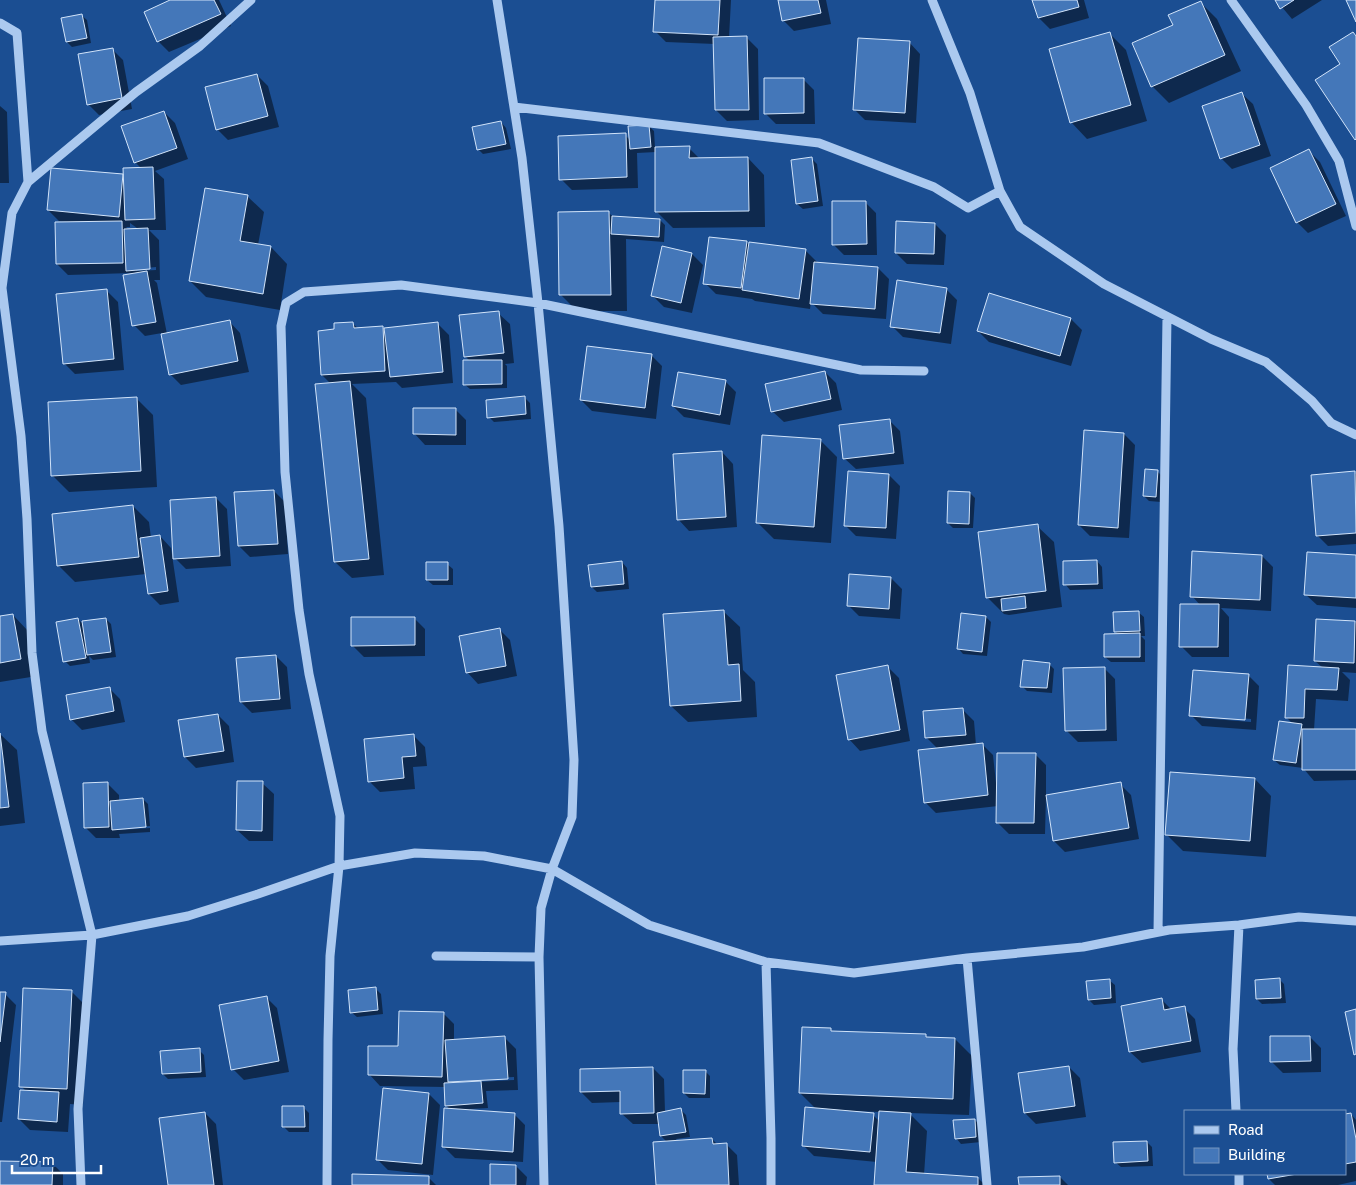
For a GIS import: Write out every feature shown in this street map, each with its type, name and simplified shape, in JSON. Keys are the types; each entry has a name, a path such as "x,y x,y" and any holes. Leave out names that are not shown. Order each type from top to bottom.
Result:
{"street":[{"path":"81,1185 78,1109 92,935 42,731 32,653 28,519 22,436 12,374 2,288 12,213 28,182 136,92 200,46 251,0"},
{"path":"497,0 522,158 538,303 559,526 574,760 572,817 552,869 541,908 540,957 544,1185"},
{"path":"932,0 970,93 1000,191 1020,227 1104,284 1210,340 1266,362 1312,401 1331,424 1356,435"},
{"path":"1231,0 1306,105 1339,161 1356,226"},
{"path":"0,23 17,33 28,182"},
{"path":"514,107 819,143 934,187 968,208 1000,191"},
{"path":"327,1185 330,956 339,866 340,816 309,674 299,610 286,472 280,326 286,303 304,292 401,285 538,303 861,370 924,371"},
{"path":"1158,932 1167,317"},
{"path":"0,941 92,935 188,916 339,866 415,853 484,856 552,869 649,926 766,962 854,973 967,958 1083,947 1158,932 1239,925 1299,917 1356,921"},
{"path":"1236,1110 1233,1050 1239,925"},
{"path":"436,956 540,957"},
{"path":"967,958 987,1185"},
{"path":"766,962 771,1185"}],"building":[{"path":"170,0 214,0 221,14 157,42 144,12"},
{"path":"655,0 720,0 718,35 653,32"},
{"path":"778,0 818,0 821,13 782,21"},
{"path":"1032,0 1077,0 1079,7 1038,18"},
{"path":"1275,0 1294,0 1280,9"},
{"path":"1346,0 1356,0 1356,22"},
{"path":"1201,1 1225,55 1151,87 1132,43 1173,25 1168,15"},
{"path":"82,14 87,38 66,42 61,18"},
{"path":"1110,32 1131,105 1070,123 1049,49"},
{"path":"1353,32 1356,36 1355,140 1315,80 1340,64 1329,47"},
{"path":"747,36 749,110 715,110 713,37"},
{"path":"858,38 910,41 905,113 853,110"},
{"path":"113,48 122,98 87,105 78,54"},
{"path":"257,74 268,116 216,130 205,87"},
{"path":"764,78 804,78 804,113 764,114"},
{"path":"1242,92 1260,145 1220,159 1202,106"},
{"path":"164,111 177,148 134,163 121,126"},
{"path":"501,121 506,144 477,150 472,127"},
{"path":"649,125 651,147 630,149 628,126"},
{"path":"626,133 627,177 559,180 558,136"},
{"path":"690,146 689,158 748,157 749,211 655,212 655,147"},
{"path":"1309,149 1336,204 1296,223 1270,168"},
{"path":"812,157 818,201 796,204 791,160"},
{"path":"153,167 155,219 125,220 123,168"},
{"path":"51,168 123,174 119,217 47,210"},
{"path":"205,188 248,195 240,241 271,246 263,294 189,281"},
{"path":"832,201 866,201 867,244 832,245"},
{"path":"609,211 611,295 559,295 558,212"},
{"path":"612,216 660,219 659,237 611,234"},
{"path":"122,221 123,263 56,264 55,222"},
{"path":"896,221 935,223 934,254 895,253"},
{"path":"148,228 150,269 126,271 124,229"},
{"path":"709,237 747,241 741,288 703,284"},
{"path":"749,242 806,249 799,299 742,290"},
{"path":"662,246 692,253 681,303 651,296"},
{"path":"814,262 878,267 875,309 810,304"},
{"path":"147,271 156,322 132,326 123,275"},
{"path":"897,280 947,288 940,333 890,327"},
{"path":"107,289 114,359 63,364 56,294"},
{"path":"989,293 1071,318 1060,356 977,331"},
{"path":"499,311 504,353 464,357 459,315"},
{"path":"230,320 238,361 169,375 161,334"},
{"path":"353,322 354,328 383,326 385,371 321,375 318,331 334,329 334,323"},
{"path":"438,322 443,372 390,377 384,328"},
{"path":"587,346 652,354 645,408 580,400"},
{"path":"463,360 502,360 502,384 463,385"},
{"path":"825,371 831,399 771,412 765,384"},
{"path":"678,372 726,380 720,415 672,406"},
{"path":"350,381 369,559 334,562 315,384"},
{"path":"525,396 526,414 487,418 486,400"},
{"path":"137,397 141,471 51,476 48,402"},
{"path":"413,408 456,408 456,435 413,434"},
{"path":"890,419 894,453 843,459 839,425"},
{"path":"1084,430 1124,433 1118,528 1078,525"},
{"path":"762,435 821,439 814,527 756,523"},
{"path":"722,451 726,517 677,520 673,454"},
{"path":"1145,469 1158,470 1156,497 1143,496"},
{"path":"848,471 889,474 886,528 844,526"},
{"path":"1355,471 1356,533 1316,536 1311,475"},
{"path":"274,490 278,544 238,546 234,492"},
{"path":"948,491 970,492 969,524 947,523"},
{"path":"216,497 220,556 173,559 170,500"},
{"path":"133,505 139,557 57,566 52,514"},
{"path":"1038,524 1046,591 986,598 978,532"},
{"path":"160,535 168,591 148,594 140,538"},
{"path":"1192,551 1262,555 1260,600 1190,597"},
{"path":"1307,552 1356,555 1356,598 1304,595"},
{"path":"1097,560 1098,584 1063,585 1063,561"},
{"path":"622,561 624,584 591,587 588,565"},
{"path":"426,562 448,562 448,580 426,580"},
{"path":"849,574 891,577 889,609 847,606"},
{"path":"1025,596 1026,608 1002,611 1001,599"},
{"path":"1180,604 1219,604 1218,647 1179,647"},
{"path":"724,610 728,665 739,664 741,701 670,706 663,614"},
{"path":"1139,611 1140,631 1114,632 1113,612"},
{"path":"961,613 986,616 982,652 957,649"},
{"path":"13,614 21,659 0,663 0,616"},
{"path":"351,617 415,617 415,645 351,646"},
{"path":"78,618 86,658 63,662 56,622"},
{"path":"106,618 111,652 87,655 82,621"},
{"path":"1316,619 1355,621 1354,663 1314,661"},
{"path":"500,628 506,666 466,673 459,636"},
{"path":"1140,633 1140,657 1104,657 1104,634"},
{"path":"276,655 280,699 240,702 236,658"},
{"path":"1023,660 1050,663 1047,688 1020,687"},
{"path":"888,665 900,730 848,740 836,675"},
{"path":"1288,665 1339,668 1337,690 1305,689 1304,718 1285,718"},
{"path":"1105,667 1106,730 1065,731 1063,668"},
{"path":"1193,670 1249,674 1245,720 1189,716"},
{"path":"110,687 114,711 70,720 66,695"},
{"path":"963,708 966,735 925,738 923,711"},
{"path":"218,714 224,751 184,757 178,720"},
{"path":"1279,721 1302,724 1296,763 1273,760"},
{"path":"1302,729 1356,729 1356,770 1302,770"},
{"path":"0,733 9,807 0,808"},
{"path":"414,734 416,756 402,757 404,778 368,782 364,739"},
{"path":"983,743 988,795 924,803 918,750"},
{"path":"997,753 1036,753 1034,823 996,823"},
{"path":"1170,772 1255,778 1250,841 1165,835"},
{"path":"237,781 263,781 262,831 236,830"},
{"path":"108,782 109,827 84,828 83,783"},
{"path":"1121,782 1129,828 1053,841 1046,795"},
{"path":"143,798 146,827 112,830 110,801"},
{"path":"1280,978 1281,998 1256,999 1255,980"},
{"path":"1110,979 1111,998 1088,1000 1086,981"},
{"path":"376,987 378,1010 350,1013 348,990"},
{"path":"23,988 72,990 67,1089 19,1087"},
{"path":"0,992 6,992 0,1042"},
{"path":"267,996 279,1061 231,1070 219,1005"},
{"path":"1162,998 1164,1010 1185,1006 1191,1041 1129,1052 1121,1006"},
{"path":"1356,1009 1356,1054 1354,1055 1345,1012"},
{"path":"399,1011 444,1012 442,1077 368,1075 368,1046 398,1046"},
{"path":"802,1027 831,1028 831,1031 926,1034 926,1037 955,1038 953,1099 799,1093"},
{"path":"505,1036 508,1079 448,1082 445,1040"},
{"path":"1270,1036 1310,1036 1311,1061 1270,1062"},
{"path":"200,1048 201,1072 162,1074 160,1051"},
{"path":"1069,1066 1075,1106 1024,1113 1018,1073"},
{"path":"653,1067 654,1113 620,1114 620,1091 580,1092 580,1069"},
{"path":"683,1070 706,1070 705,1094 683,1093"},
{"path":"481,1081 483,1103 445,1106 444,1083"},
{"path":"383,1088 429,1093 422,1164 376,1160"},
{"path":"20,1090 59,1092 57,1122 18,1119"},
{"path":"282,1106 304,1106 305,1127 282,1127"},
{"path":"805,1107 874,1113 870,1152 802,1146"},
{"path":"444,1108 515,1113 513,1152 442,1147"},
{"path":"681,1108 686,1132 660,1136 657,1113"},
{"path":"879,1111 911,1113 906,1172 978,1177 978,1185 874,1185"},
{"path":"205,1112 214,1185 168,1185 159,1118"},
{"path":"1351,1113 1356,1139 1356,1162 1346,1164 1346,1114"},
{"path":"975,1119 976,1137 955,1139 953,1120"},
{"path":"712,1138 713,1144 727,1143 729,1185 656,1185 653,1142"},
{"path":"1147,1141 1148,1161 1114,1163 1113,1142"},
{"path":"0,1161 53,1162 52,1185 0,1185"},
{"path":"490,1164 516,1165 516,1185 490,1185"},
{"path":"352,1174 429,1176 429,1185 352,1185"},
{"path":"1267,1175 1291,1175 1268,1179"},
{"path":"1060,1176 1060,1185 1019,1185 1018,1177"}]}
